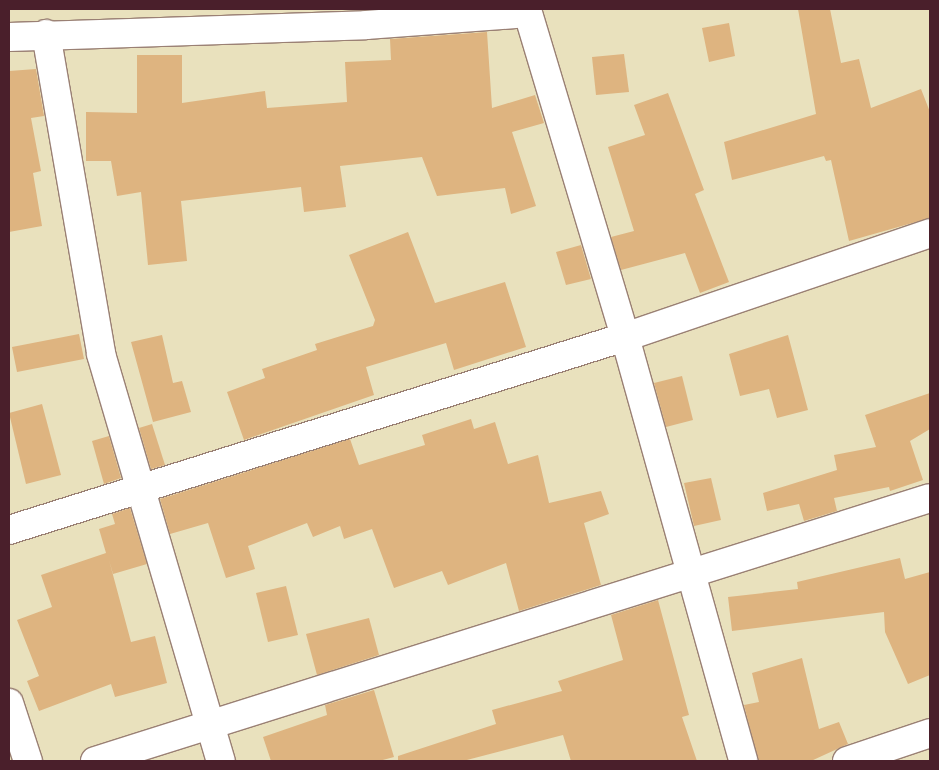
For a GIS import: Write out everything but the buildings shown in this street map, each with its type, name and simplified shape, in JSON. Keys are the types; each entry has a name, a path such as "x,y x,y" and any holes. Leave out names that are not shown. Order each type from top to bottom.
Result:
{"street":[{"path":"9,37 46,34 366,25 527,11 625,337 688,578 743,761"},
{"path":"46,34 101,354 221,761"},
{"path":"9,530 142,492 625,337 930,233"},
{"path":"95,761 688,578 930,498"},
{"path":"9,703 28,761"},
{"path":"847,761 930,733"}]}
